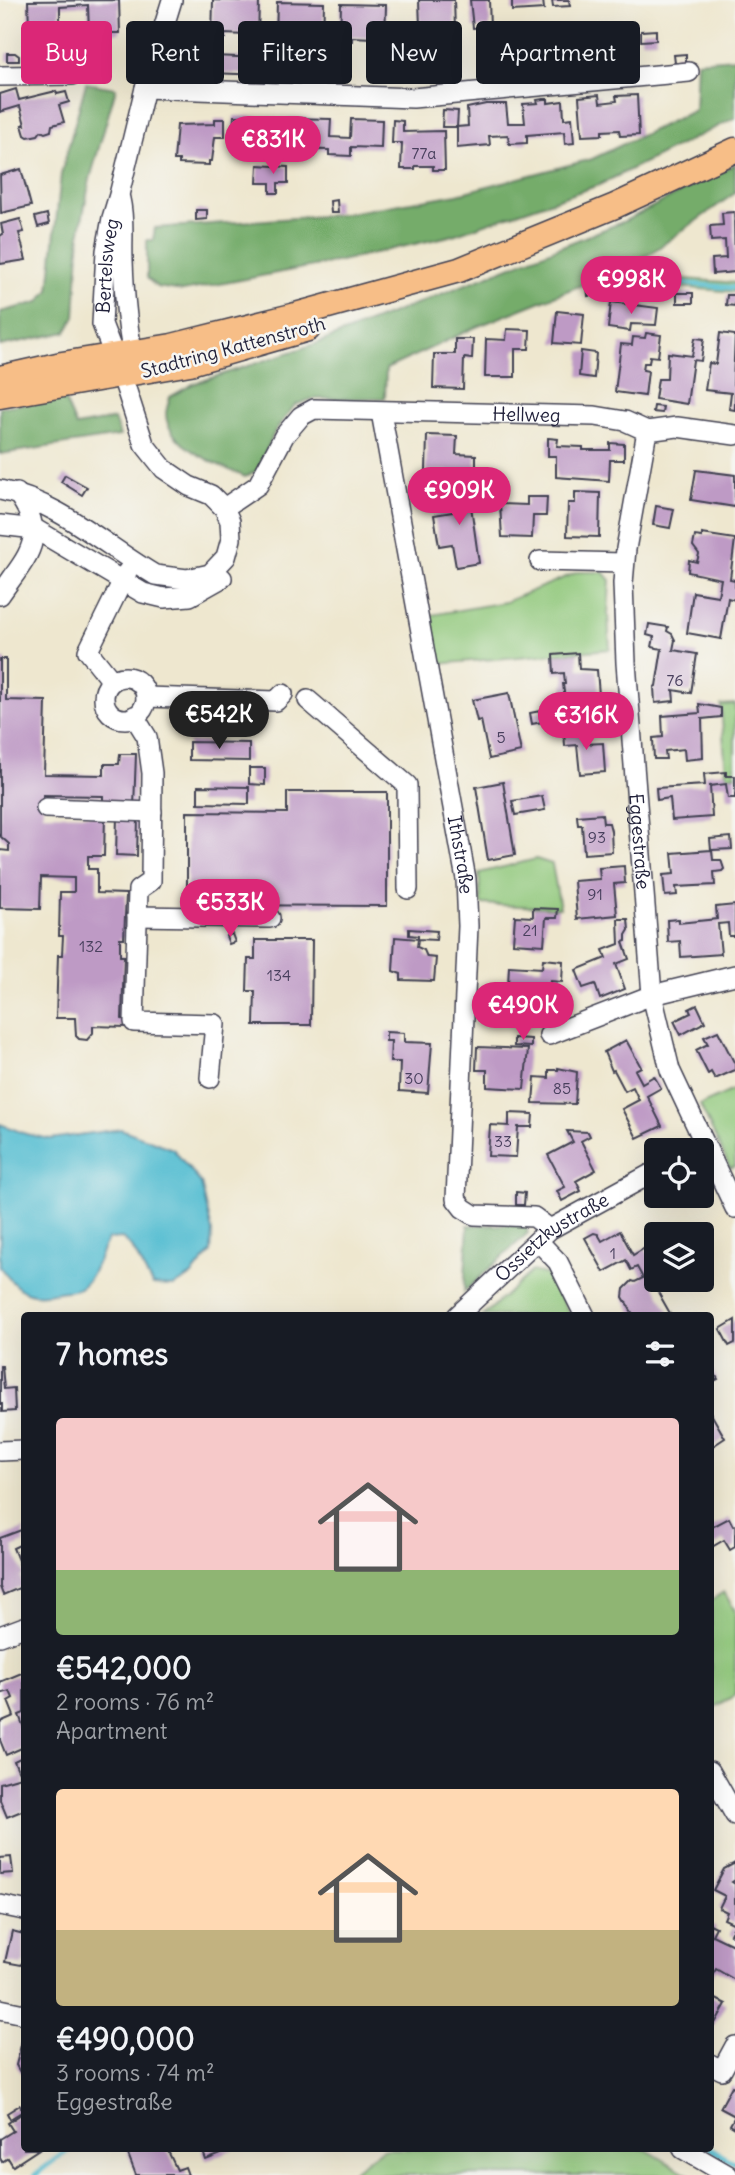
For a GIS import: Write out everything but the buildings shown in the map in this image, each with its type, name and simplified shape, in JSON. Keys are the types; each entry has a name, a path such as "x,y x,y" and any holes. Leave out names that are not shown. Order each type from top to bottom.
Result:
{"main road":[{"name":"Stadtring Kattenstroth","path":"0,396 126,364 173,346 459,270 615,206 735,150"},
{"name":"Stadtring Kattenstroth","path":"0,378 62,364 126,364"}],"street":[{"name":"Bertelsweg","path":"172,0 145,88 120,195 124,218 126,364 144,444 164,469 189,486 228,505"},
{"path":"145,88 413,99 689,72"},
{"path":"0,76 21,76"},
{"name":"Hellweg","path":"228,505 258,485 284,436 301,416 314,409 594,416 625,421 647,431 677,427 735,435"},
{"name":"Ithstraße","path":"381,412 466,879 468,926 456,1199 474,1215 534,1217 544,1235"},
{"name":"Eggestraße","path":"647,431 622,583 626,663 652,995 670,1070 696,1138"},
{"path":"8,492 49,505 132,562 164,578 187,579 210,574 226,557 231,539 228,505"},
{"path":"0,595 26,557 35,529 29,510 8,492"},
{"path":"0,525 35,529 122,583 143,593 164,598 190,596 216,583 231,571 237,561 241,539 240,519 228,505"},
{"path":"26,557 42,549 68,549"},
{"path":"540,561 624,563"},
{"path":"112,681 88,651 132,562"},
{"path":"123,677 134,679 142,687 145,697 142,709 134,716 120,718 109,711 104,699 107,686 123,677"},
{"path":"145,697 276,701 283,694"},
{"path":"308,701 407,785 408,889"},
{"path":"134,716 147,737 152,773 151,881 138,890 134,1022 215,1024 210,1078"},
{"path":"46,808 152,811"},
{"path":"137,916 270,918"},
{"path":"549,1035 652,995 735,975"},
{"name":"Eggestraße","path":"714,1172 735,1208"},
{"name":"Ossietzkystraße","path":"461,1312 544,1235 644,1178"},
{"path":"544,1235 583,1312"},
{"path":"0,1451 21,1450"},
{"path":"0,1636 21,1628"},
{"path":"714,1778 735,1815"},
{"path":"0,1905 21,1909"},
{"path":"0,2009 21,2013"},
{"path":"714,2066 722,2070 735,2046"},
{"path":"688,2152 728,2175"}],"green space":[{"path":"735,58 735,118 599,185 450,236 340,261 183,291 157,287 147,278 147,240 153,240 155,228 337,215 457,194 592,159 695,110 697,61"},
{"path":"86,84 116,88 90,179 80,231 75,317 66,332 0,346 0,312 39,302 49,290 61,174"},
{"path":"735,164 735,193 650,254 594,280 476,327 386,369 385,398 312,399 295,405 275,431 257,471 245,477 196,453 175,436 169,426 166,414 170,397 193,384 318,343 625,221"},
{"path":"609,273 735,283 735,292 617,282 609,290 594,280"},
{"path":"64,398 76,426 114,419 120,436 0,454 0,407"},
{"path":"578,572 603,572 610,580 610,649 438,664 431,615 505,602"},
{"path":"735,704 735,775 726,776 721,705"},
{"path":"536,859 552,864 560,908 481,904 479,873"},
{"path":"735,1089 735,1166 730,1168 700,1105"},
{"path":"468,1225 522,1225 528,1233 464,1292"},
{"path":"532,1271 548,1275 569,1312 487,1312"},
{"path":"724,1592 735,1611 735,1696 714,1707 714,1598"},
{"path":"378,2152 650,2152 689,2175 348,2175"}],"water":[{"path":"0,1124 26,1134 50,1139 121,1129 173,1149 201,1183 212,1231 211,1252 192,1275 174,1286 153,1285 127,1243 122,1238 108,1239 90,1278 79,1288 39,1295 18,1288 0,1267"}],"waterway":[{"path":"611,277 735,288"},
{"path":"714,2151 735,2163"},
{"path":"35,2175 65,2152"}]}
